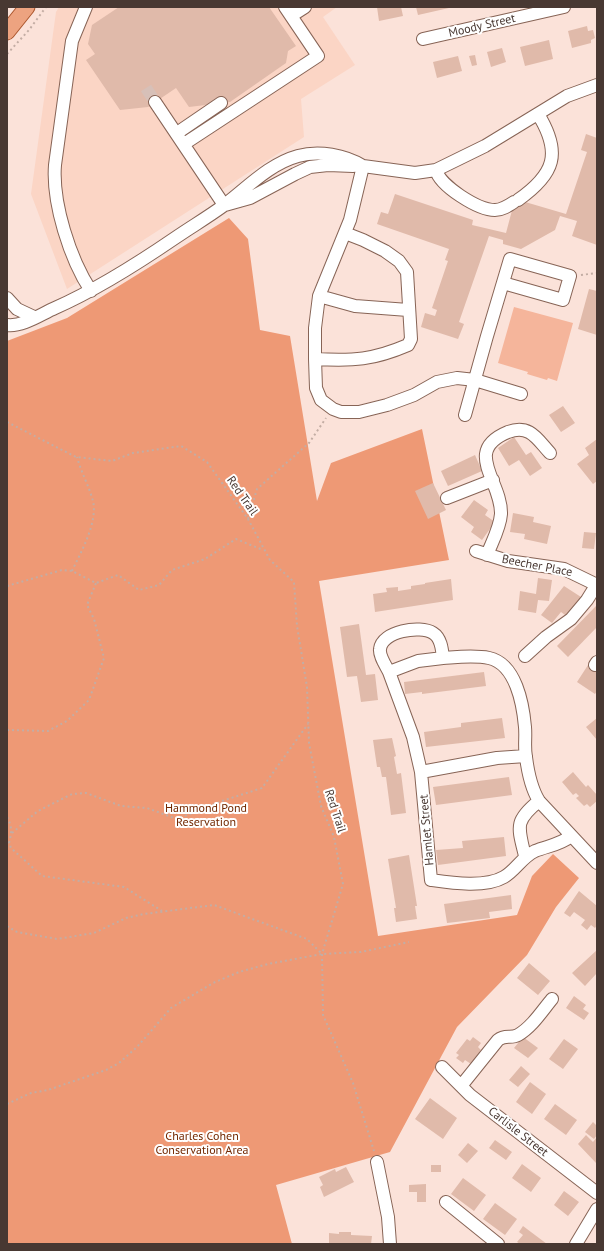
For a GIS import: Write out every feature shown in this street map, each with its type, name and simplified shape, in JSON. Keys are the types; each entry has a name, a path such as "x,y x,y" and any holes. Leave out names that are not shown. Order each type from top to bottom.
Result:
{"main road":[{"path":"7,32 27,7"}],"street":[{"path":"86,7 72,41 55,165 54,185 56,202 62,223 83,275 91,290"},
{"path":"184,144 318,56 288,12 305,7"},
{"name":"Moody Street","path":"423,39 564,7"},
{"path":"7,324 19,324 91,290 146,258 224,205 254,180 279,164 298,156 319,154 332,155 350,159 363,166 410,173 436,170 485,146 567,96 597,85"},
{"path":"155,102 224,205"},
{"path":"177,133 221,103"},
{"path":"436,170 437,175 444,183 480,207 495,210 503,209 516,201 540,182 550,165 552,143 549,132 538,114"},
{"path":"363,166 345,233 323,282 319,296 315,328 315,359 316,381 322,400 333,409 349,413 372,410 401,400 446,378 474,380 520,394"},
{"path":"315,359 344,361 370,359 408,345 411,332 408,310 407,272 399,260 363,240 345,233"},
{"path":"465,415 474,380 510,259 570,276 563,300 503,283"},
{"path":"319,296 355,306 408,310"},
{"path":"7,298 17,309 34,317"},
{"path":"447,498 493,480 486,461 486,450 494,440 505,434 518,429 526,430 550,453"},
{"name":"Beecher Place","path":"493,480 500,502 500,518 481,553 508,561 564,569 597,584"},
{"path":"525,656 546,637 571,619 587,600 597,584"},
{"name":"Hamlet Street","path":"443,658 441,643 434,633 427,630 405,631 392,634 385,638 379,651 389,672 413,737 422,772 431,880 464,884 504,877 517,866 525,856 561,842 571,836"},
{"path":"389,672 418,661 443,658 490,658 502,664 514,680 521,700 525,727 526,756 531,784 539,801 597,863"},
{"path":"422,772 497,758 526,756"},
{"path":"525,856 520,825 525,814 539,801"},
{"path":"461,1086 498,1040 505,1036 516,1036 521,1033 552,999"},
{"name":"Carlisle Street","path":"442,1067 461,1086 535,1146 597,1193"},
{"path":"377,1162 387,1211 390,1244"},
{"path":"446,1202 498,1244"},
{"path":"576,1244 597,1209"}],"path":[{"path":"7,54 29,30 46,7"},
{"path":"570,276 597,273"},
{"path":"248,519 257,489 309,443 333,409"},
{"name":"Red Trail","path":"7,422 76,457 112,461 133,453 181,446 206,462 248,519 270,560 294,582 297,626 307,687 309,743 321,806 334,837 343,884 322,954 323,1015 353,1083 377,1162"},
{"path":"72,571 85,546 94,515 93,501 76,457"},
{"path":"7,586 62,570 72,571 96,583 118,575 138,590 159,585 172,570 205,559 236,539 264,550"},
{"path":"7,730 48,731 67,721 89,700 104,658 94,619 87,605 96,583"},
{"path":"12,833 38,811 72,794 86,793 121,806 146,808 176,819 222,801 262,788 286,757 308,723"},
{"path":"7,817 11,824 12,833 9,842 11,848 42,876 124,887 163,911"},
{"path":"7,926 17,932 57,939 94,933 126,918 163,911 214,905 307,939 322,954"},
{"path":"7,1104 31,1093 48,1090 106,1070 119,1063 137,1046 171,1008 212,983 239,972 268,964 322,954 361,952 410,942"}],"shaded area":[{"path":"59,7 337,7 323,17 355,65 301,99 304,137 67,289 31,194 56,12"},
{"path":"514,307 573,323 557,381 548,378 547,380 527,374 528,372 498,363"}],"green space":[{"name":"Hammond Pond Reservation","path":"229,218 248,239 260,330 290,336 317,501 331,463 422,429 449,560 319,581 378,936 517,915 532,876 553,854 579,878 556,907 527,955 457,1027 390,1152 276,1185 292,1244 7,1244 7,341 67,318"}],"building":[{"path":"119,7 269,7 296,46 288,51 286,63 230,102 189,107 176,88 148,107 120,110 86,60 95,54 88,44 92,25"},
{"path":"377,7 401,7 403,16 379,21"},
{"path":"416,7 449,7 449,8 418,15"},
{"path":"587,26 588,31 593,30 595,38 591,40 591,43 572,48 568,31"},
{"path":"549,40 553,59 525,66 520,47"},
{"path":"502,48 506,62 491,67 487,52"},
{"path":"475,55 477,65 472,66 469,56"},
{"path":"458,56 462,71 437,78 433,62"},
{"path":"586,134 597,138 597,245 572,236 577,221 560,216 555,230 521,249 503,244 503,240 489,236 459,322 464,324 458,339 421,327 425,313 435,316 437,310 432,308 448,261 445,260 449,249 377,224 381,212 388,214 395,194 473,220 472,225 506,233 515,199 566,214 587,152 581,150"},
{"path":"589,289 597,291 597,335 578,329"},
{"path":"563,406 575,423 561,432 549,415"},
{"path":"514,437 526,455 531,452 542,468 530,476 519,460 509,466 498,448"},
{"path":"597,439 597,481 593,484 577,464 589,455 585,448"},
{"path":"475,455 482,471 448,486 441,471"},
{"path":"433,483 446,510 428,519 415,491"},
{"path":"474,500 488,510 485,515 495,522 482,540 471,532 474,527 461,517"},
{"path":"513,513 534,517 533,522 551,526 547,544 524,539 525,534 510,532"},
{"path":"584,532 596,533 594,549 582,548"},
{"path":"538,578 552,580 549,601 538,600 536,613 518,610 520,591 536,594"},
{"path":"451,579 453,600 375,612 373,594 387,592 386,588 398,587 398,591 411,589 411,586"},
{"path":"564,586 581,597 568,617 561,612 552,623 541,615"},
{"path":"596,606 597,627 568,657 557,646"},
{"path":"359,624 366,675 375,674 378,700 361,702 357,676 347,677 340,627"},
{"path":"588,665 597,671 597,691 595,694 577,682"},
{"path":"484,672 486,686 422,694 422,692 405,694 404,682"},
{"path":"502,718 505,738 426,747 424,732 461,727 461,723"},
{"path":"597,718 597,740 586,727"},
{"path":"392,738 396,756 394,757 397,774 401,773 406,813 391,815 386,777 382,777 380,767 377,767 373,740"},
{"path":"573,772 586,787 588,785 597,795 597,801 590,807 587,804 584,806 576,798 579,796 576,793 573,795 562,782"},
{"path":"509,777 512,795 436,805 433,787"},
{"path":"504,837 506,856 438,865 436,850 463,848 462,841"},
{"path":"409,855 417,906 415,906 417,919 396,922 394,908 396,908 388,859"},
{"path":"579,891 597,906 597,925 595,928 591,925 587,930 581,925 585,920 574,912 570,917 564,913"},
{"path":"511,895 512,909 489,912 490,918 447,923 444,904"},
{"path":"597,950 597,973 585,986 572,973"},
{"path":"529,963 550,981 538,995 517,978"},
{"path":"574,996 586,1005 583,1009 589,1013 584,1020 566,1008"},
{"path":"473,1037 481,1043 478,1047 481,1050 471,1064 465,1060 463,1063 456,1058 459,1055 456,1053 467,1039 470,1041"},
{"path":"523,1037 538,1048 528,1058 514,1048"},
{"path":"564,1039 578,1049 563,1069 549,1059"},
{"path":"521,1066 530,1074 518,1087 509,1080"},
{"path":"530,1082 546,1094 532,1114 516,1102"},
{"path":"430,1098 457,1118 443,1139 415,1119"},
{"path":"555,1104 577,1120 566,1135 544,1119"},
{"path":"593,1122 597,1126 597,1135 594,1139 585,1132"},
{"path":"586,1135 593,1142 597,1137 596,1163 578,1144"},
{"path":"495,1140 512,1152 506,1160 489,1148"},
{"path":"468,1143 478,1151 467,1163 458,1155"},
{"path":"522,1164 541,1178 531,1192 512,1178"},
{"path":"431,1165 441,1165 441,1172 431,1172"},
{"path":"346,1167 354,1182 324,1197 320,1187 323,1185 319,1177 335,1169 336,1172"},
{"path":"463,1178 486,1195 474,1211 451,1194"},
{"path":"426,1184 426,1202 417,1202 417,1192 409,1192 409,1185"},
{"path":"564,1191 579,1202 568,1216 554,1205"},
{"path":"495,1203 517,1219 505,1235 483,1219"},
{"path":"523,1226 547,1244 520,1244 517,1242 523,1235 519,1232"},
{"path":"339,1232 351,1232 351,1235 372,1236 371,1244 329,1244 329,1233 339,1234"}],"tunnel":[{"path":"146,88 155,102"}],"park label":[{"name":"Charles Cohen Conservation Area","path":"202,1144"}]}
